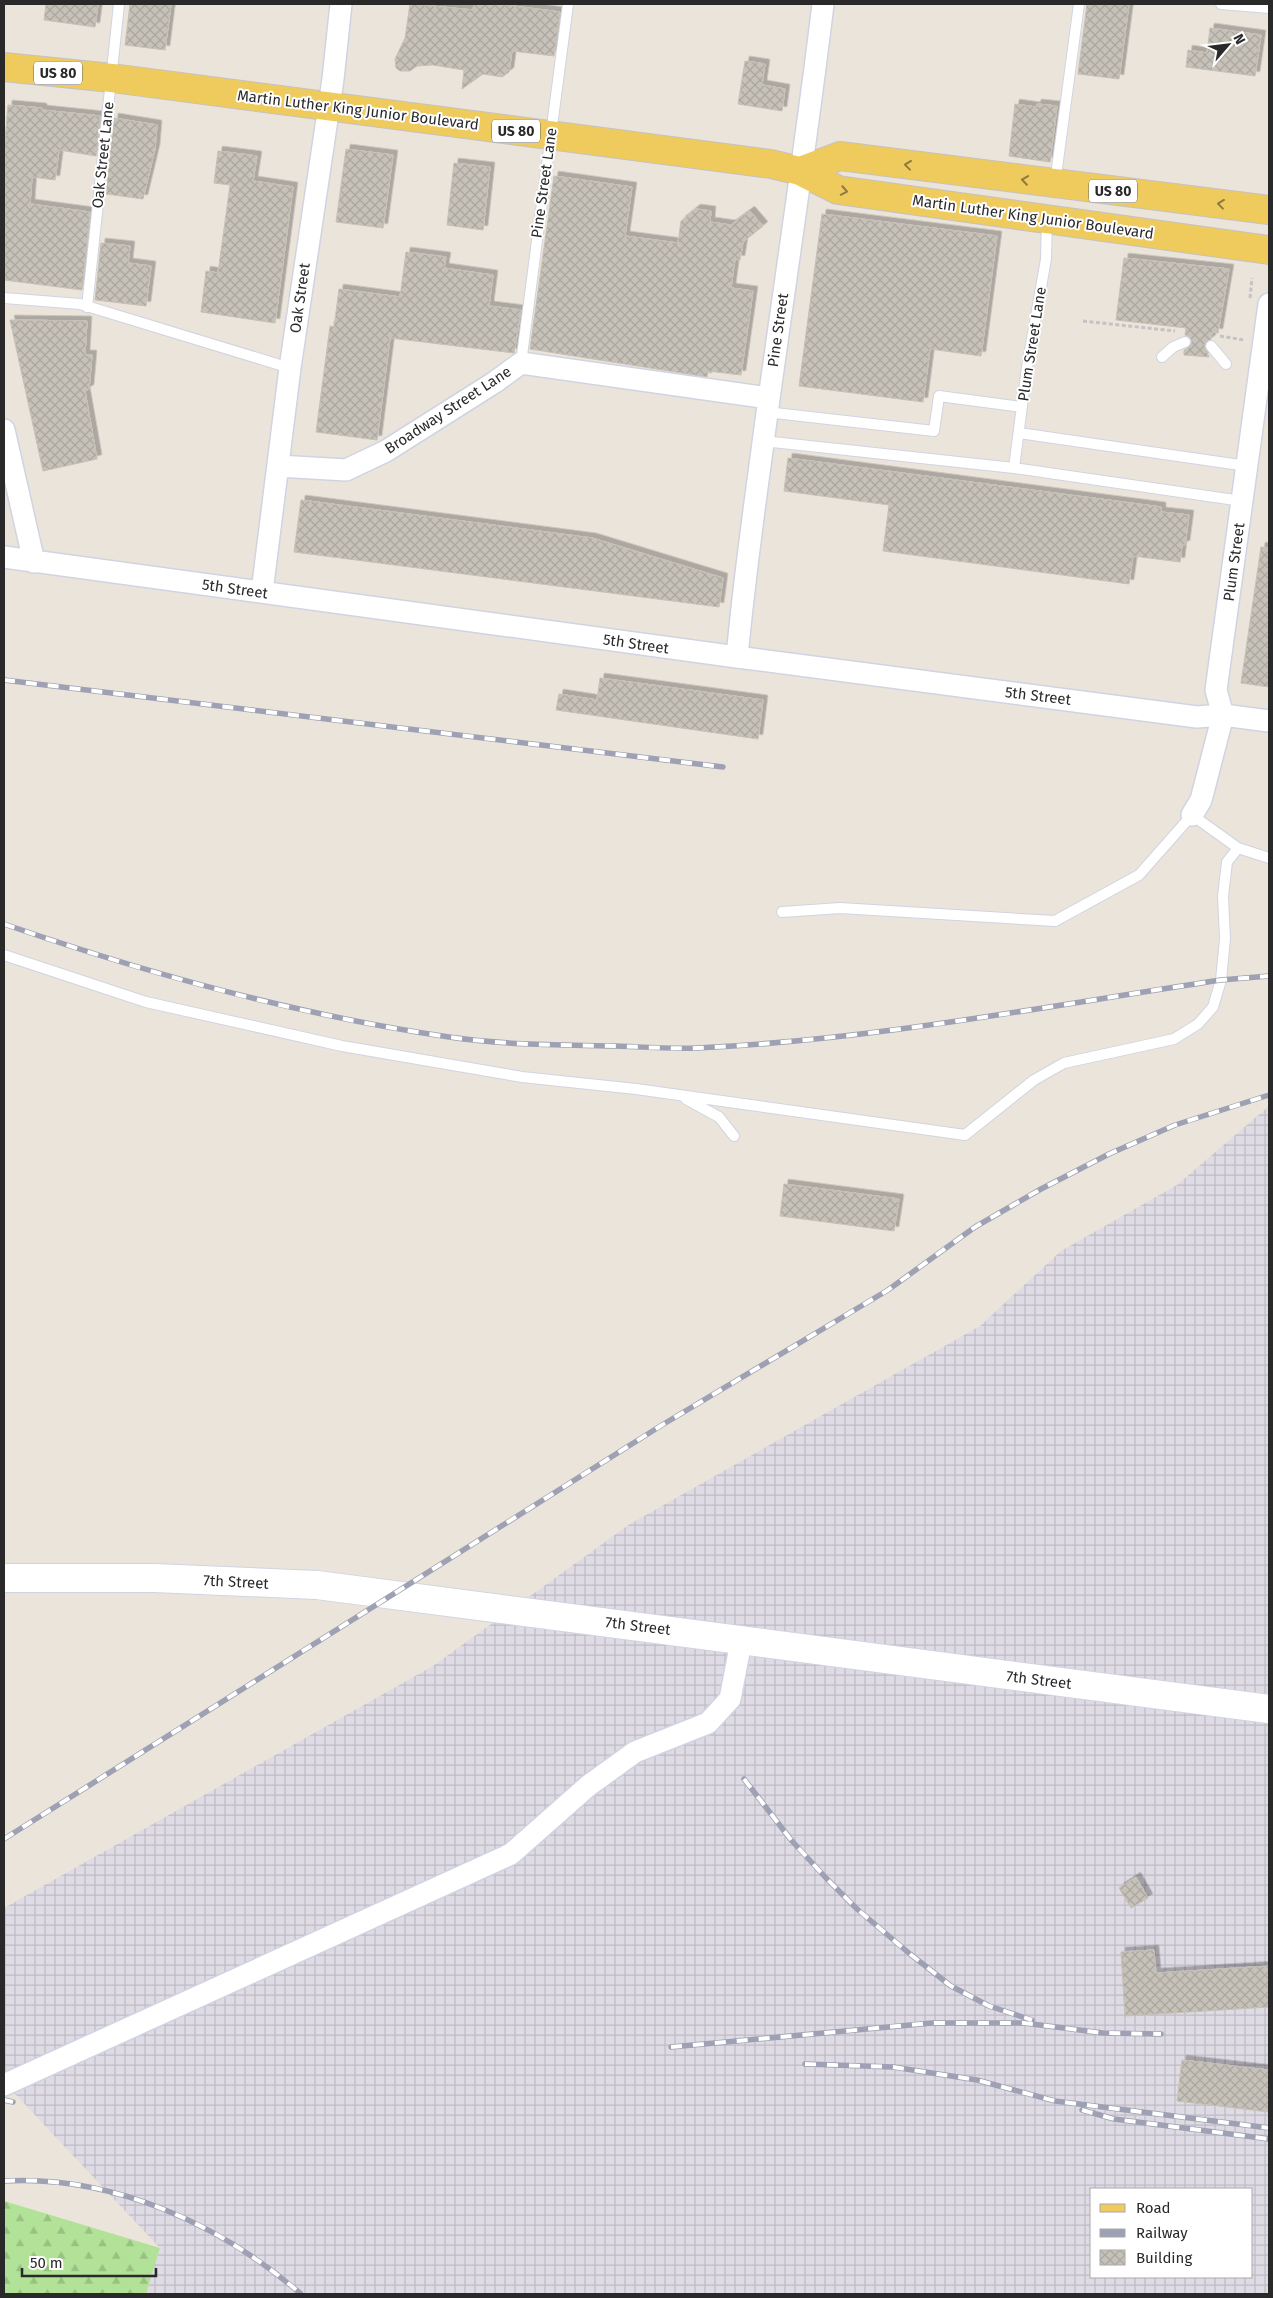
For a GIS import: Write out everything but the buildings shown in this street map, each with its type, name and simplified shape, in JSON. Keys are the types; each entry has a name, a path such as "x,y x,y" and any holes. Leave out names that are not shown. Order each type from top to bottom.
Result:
{"main road":[{"name":"Martin Luther King Junior Boulevard","path":"4,67 112,78 771,164 800,171 838,190 1269,250"},
{"name":"US 80","path":"800,171 840,156 1269,210"}],"street":[{"name":"Oak Street","path":"262,592 290,368 341,4"},
{"name":"Pine Street","path":"737,657 767,405 800,171 808,131 824,4"},
{"name":"Plum Street","path":"1223,715 1216,690 1269,304"},
{"name":"Broadway Street Lane","path":"278,466 346,470 386,451 495,382 521,363 767,405"},
{"path":"4,430 34,562"},
{"name":"5th Street","path":"4,557 737,657 1196,717 1223,715 1269,721"},
{"path":"1192,815 1201,800 1223,715"},
{"name":"7th Street","path":"4,1578 154,1578 318,1585 688,1632 741,1642 1269,1709"},
{"path":"4,2085 511,1854 588,1786 636,1752 708,1723 730,1699 741,1642"}],"lane":[{"name":"Oak Street Lane","path":"87,306 119,4"},
{"name":"Pine Street Lane","path":"521,363 568,4"},
{"path":"1054,184 1079,4"},
{"path":"1220,4 1269,8"},
{"name":"Plum Street Lane","path":"1014,468 1046,259 1047,219"},
{"path":"4,298 87,306 290,368"},
{"path":"1211,340 1226,364"},
{"path":"1162,357 1173,347 1185,342"},
{"path":"767,405 934,431 939,396 1022,407"},
{"path":"1019,433 1247,466"},
{"path":"763,441 1014,468 1242,501"},
{"path":"782,912 840,908 1055,921 1139,875 1192,815 1238,848 1269,858"},
{"path":"4,956 146,1002 342,1046 522,1077 673,1094 965,1135 1034,1080 1064,1062 1174,1039 1198,1024 1213,1007 1220,980 1225,939 1223,896 1227,862 1238,848"},
{"path":"673,1094 705,1107 719,1116 734,1136"}],"path":[{"path":"1083,321 1176,331"},
{"path":"1211,340 1244,340"}],"shaded area":[{"path":"1269,1106 1269,2294 146,2294 160,2248 4,2082 4,1908 433,1666 630,1524 980,1326 1061,1251 1177,1185"}],"green space":[{"path":"4,2201 160,2248 146,2294 4,2294"}],"railway":[{"path":"4,680 723,767"},
{"path":"4,924 113,960 280,1005 392,1028 449,1037 490,1042 532,1044 687,1048 763,1044 894,1030 1221,980 1269,976"},
{"path":"4,1839 662,1425 888,1290 975,1227 1041,1189 1109,1154 1175,1125 1269,1095"},
{"path":"744,1779 792,1841 827,1879 857,1909 910,1954 951,1986 989,2006 1032,2020"},
{"path":"671,2047 932,2023 1024,2023 1103,2033 1161,2034"},
{"path":"805,2064 893,2067 977,2080 1055,2101 1269,2128"},
{"path":"4,2100 13,2102"},
{"path":"1082,2110 1114,2119 1269,2139"},
{"path":"4,2181 45,2181 85,2186 125,2196 163,2209 200,2226 236,2246 301,2294"}]}
